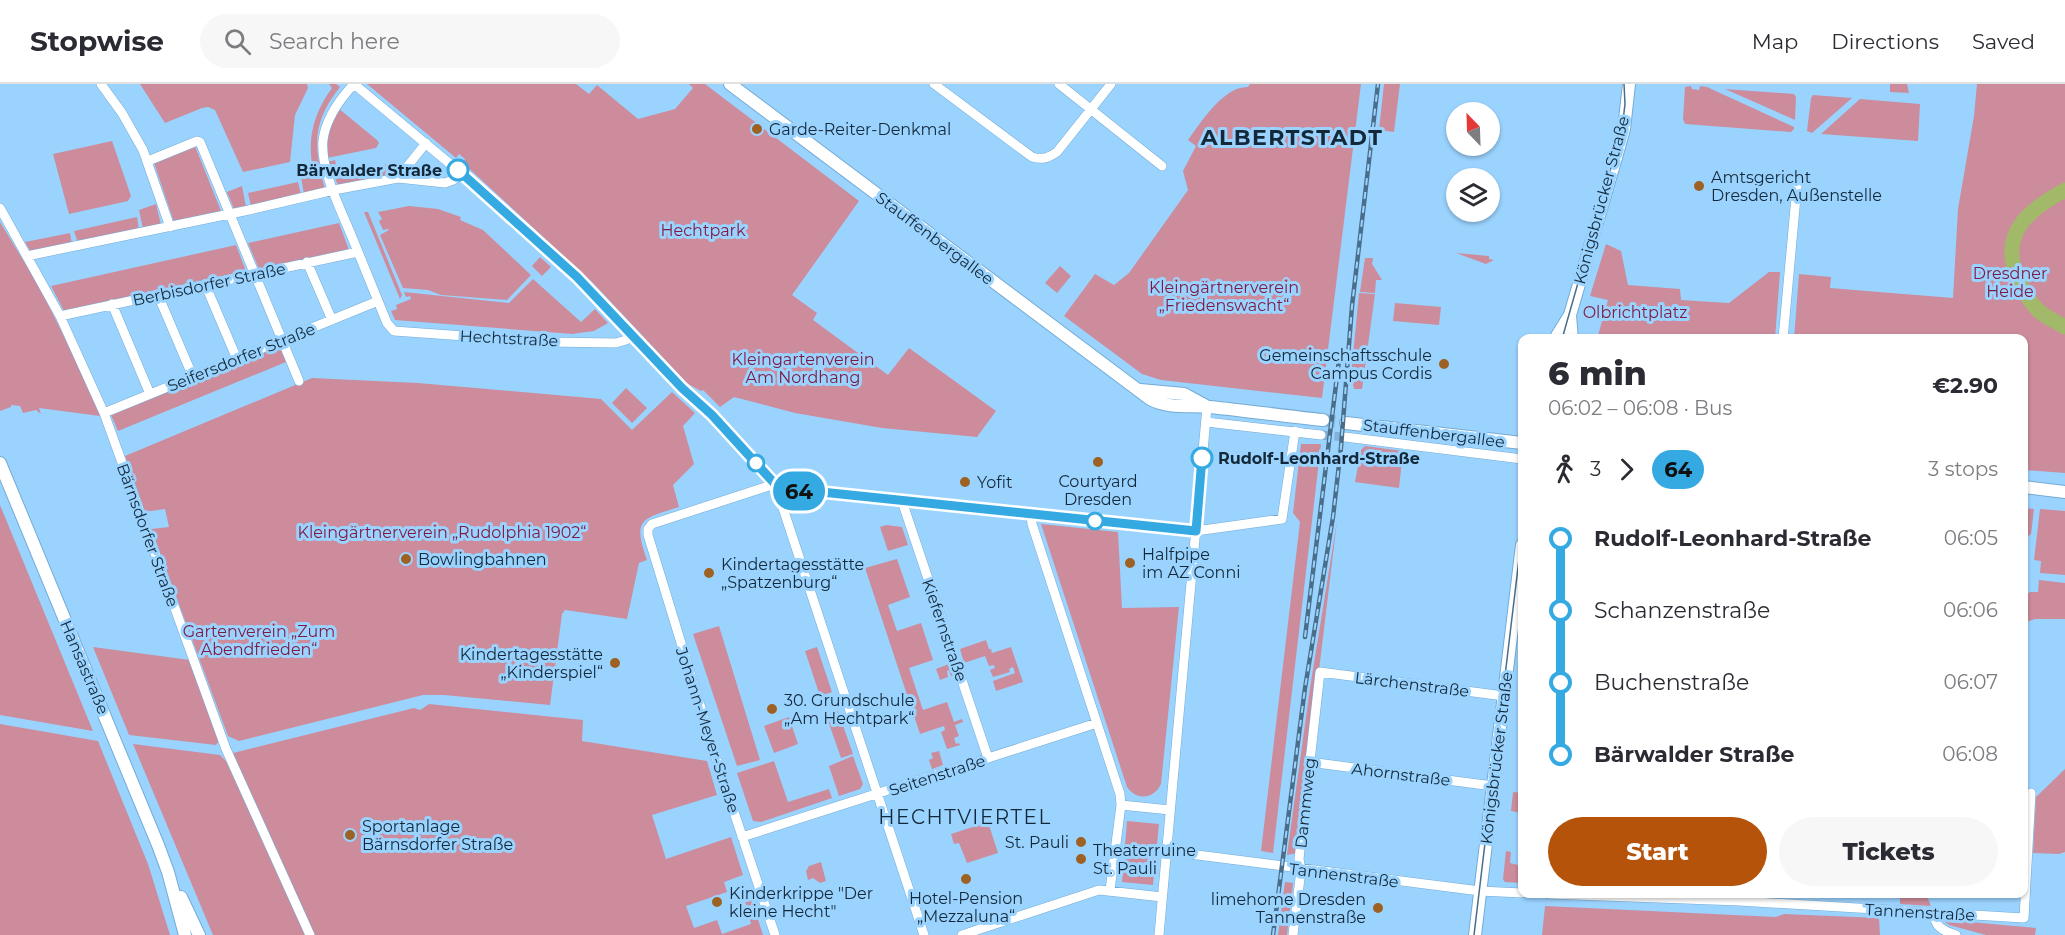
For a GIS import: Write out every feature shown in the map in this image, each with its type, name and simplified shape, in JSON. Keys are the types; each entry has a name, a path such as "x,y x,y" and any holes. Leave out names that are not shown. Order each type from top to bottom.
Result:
{"main road":[{"name":"Stauffenbergallee","path":"730,84 1140,390 1184,394 1207,406 1323,420"},
{"name":"Königsbrücker Straße","path":"1558,334 1570,315 1617,154 1624,129 1629,84"},
{"name":"Königsbrücker Straße","path":"1570,315 1572,334"},
{"name":"Stauffenbergallee","path":"1346,423 1518,443"},
{"name":"Hansastraße","path":"0,463 168,872 200,935"},
{"path":"2028,487 2065,492"},
{"name":"Königsbrücker Straße","path":"1475,935 1518,579"},
{"name":"Hansastraße","path":"168,872 185,935"}],"street":[{"path":"101,84 138,140 148,161 170,227"},
{"path":"378,301 334,190 323,154 323,139 334,109 354,84 461,173 577,277 682,388 707,409 775,484 924,935"},
{"path":"934,84 1032,156 1040,159 1048,158 1057,152 1112,84"},
{"path":"1059,84 1162,166"},
{"path":"148,161 197,141 200,142 299,381"},
{"path":"398,178 426,143"},
{"path":"27,256 334,190 398,178 445,183 461,173"},
{"path":"1783,334 1798,175"},
{"name":"Bärnsdorfer Straße","path":"0,208 60,316 104,413 226,749 310,935"},
{"name":"Berbisdorfer Straße","path":"60,316 358,252"},
{"path":"307,262 332,320"},
{"path":"205,284 237,358"},
{"path":"158,294 193,377"},
{"name":"Hechtstraße","path":"378,301 387,323 394,331 548,342 616,343 626,340 632,334"},
{"name":"Seifersdorfer Straße","path":"104,413 378,301"},
{"path":"112,304 150,394"},
{"path":"1159,935 1207,406"},
{"path":"1206,422 1321,435"},
{"path":"775,484 790,490 1196,531 1282,519 1295,431"},
{"name":"Stauffenbergallee","path":"1345,437 1518,459"},
{"name":"Johann-Meyer-Straße","path":"775,484 652,524 648,529 710,740 775,935"},
{"name":"Kiefernstraße","path":"902,501 988,758"},
{"path":"1031,514 1030,520 1120,794 1121,805 1110,890"},
{"name":"Lärchenstraße","path":"1320,672 1504,696"},
{"name":"Dammweg","path":"1293,935 1320,672"},
{"name":"Seitenstraße","path":"742,837 1098,723"},
{"name":"Ahornstraße","path":"1309,762 1493,786"},
{"name":"Tannenstraße","path":"2028,847 2031,793"},
{"path":"1121,805 1170,810"},
{"name":"Tannenstraße","path":"1166,851 1301,870 1480,891 1518,893"},
{"path":"962,935 1099,890 1162,897"},
{"name":"Tannenstraße","path":"1739,898 2024,918 2025,898"},
{"path":"1934,913 1938,926 1956,935"}],"green space":[{"path":"140,84 307,84 308,88 295,115 290,162 243,172 215,110 208,107 202,108 165,123"},
{"path":"329,84 336,84 340,87 324,112 318,136 317,148 325,189 304,194 301,177 314,173 311,139 320,108 332,88"},
{"name":"Hechtpark","path":"367,84 576,84 589,94 597,85 638,119 675,109 693,88 689,84 705,84 859,201 792,295 817,313 813,320 888,375 909,348 996,411 977,437 882,428 795,413 734,397 720,407 703,390 688,384 592,282 463,163 465,159 459,154 456,158"},
{"name":"Kleingärtnerverein „Friedenswacht“","path":"1250,84 1361,84 1322,398 1161,380 1142,374 1064,316 1095,274 1114,285 1129,273 1188,190 1183,171 1196,146 1188,140 1214,106 1230,92 1248,87"},
{"path":"1384,84 1400,84 1394,132 1379,130"},
{"path":"1890,84 1907,84 1909,93 1890,92"},
{"name":"Dresdner Heide","path":"1977,84 2065,84 2065,473 2028,470 2028,334 1794,334 1799,274 1831,277 1830,288 1953,298 1958,209 1974,116"},
{"path":"1691,86 1692,89 1699,90 1700,86 1707,87 1794,127 1794,129 1791,132 1685,124 1683,119 1685,87"},
{"path":"1725,89 1794,94 1796,97 1795,120"},
{"path":"1813,95 1852,98 1812,133 1807,131"},
{"path":"1860,99 1920,104 1918,141 1821,134"},
{"path":"338,108 377,140 379,143 376,148 327,158 327,134"},
{"path":"112,141 131,196 128,201 69,214 53,154"},
{"path":"195,146 221,211 174,222 154,163"},
{"path":"335,160 338,174 388,164 391,161 396,165 383,178 338,185 328,162"},
{"path":"298,182 301,195 251,206 248,193"},
{"path":"242,186 246,207 234,209 227,192"},
{"path":"156,204 161,225 143,229 139,210"},
{"path":"409,206 438,209 461,217 460,220 483,230 531,275 507,300 441,295 428,290 403,288 380,235 389,230 383,230 379,221 382,219 378,212"},
{"path":"364,212 368,212 402,295 400,299"},
{"path":"137,217 139,230 78,243 74,231"},
{"path":"0,222 40,288 100,416 39,408 41,414 36,410 23,413 20,406 11,405 0,411"},
{"path":"339,223 349,250 259,269 248,243"},
{"path":"70,233 72,244 31,252 25,242"},
{"name":"Olbrichtplatz","path":"1606,244 1621,251 1628,285 1680,289 1681,300 1729,303 1769,272 1780,272 1775,334 1598,334 1608,300 1590,296"},
{"path":"236,245 246,271 64,311 51,286"},
{"path":"1456,253 1489,256 1489,259 1494,260 1486,264"},
{"path":"540,257 551,267 542,276 532,266"},
{"path":"1365,258 1373,258 1372,264 1382,280 1376,280 1375,293 1360,292"},
{"path":"1060,266 1071,276 1057,293 1045,283"},
{"path":"533,279 581,322 595,309 608,323 594,331 572,334 395,320 391,311 397,309 396,305 411,299 410,296 406,297 404,292 509,303"},
{"path":"1359,293 1375,294 1362,389 1354,389 1351,376"},
{"path":"1395,303 1441,307 1439,325 1393,321"},
{"path":"277,345 280,346 286,362 118,431 111,415"},
{"name":"Kleingärtnerverein „Rudolphia 1902“","path":"312,378 418,383 601,399 632,430 672,392 695,413 683,426 694,464 673,485 679,507 656,514 644,522 641,528 640,536 647,560 639,563 627,619 565,610 562,614 550,705 423,695 239,741 228,736 151,529 169,527 165,509 144,512 125,456"},
{"path":"626,388 647,408 632,423 612,403"},
{"path":"1301,444 1321,444 1273,853 1261,851 1300,522 1293,513"},
{"path":"1365,446 1403,451 1399,488 1355,482 1361,450"},
{"path":"0,505 93,731 0,715"},
{"path":"2028,508 2034,509 2031,534 2028,537"},
{"path":"2040,509 2065,511 2065,575 2040,573 2041,561 2034,560"},
{"path":"1337,521 1297,853 1287,855 1310,688"},
{"path":"1041,524 1118,532 1122,608 1179,607 1161,784 1150,795 1136,795 1127,787"},
{"path":"886,525 902,527 908,545 888,551 880,527"},
{"path":"897,559 910,597 888,605 897,631 921,623 933,660 909,668 923,710 947,702 954,722 962,719 963,722 955,725 959,736 954,738 956,744 960,745 947,749 941,732 945,730 944,726 920,734 865,568"},
{"path":"2039,580 2065,583 2065,619 2035,619 2028,622 2028,593 2038,592"},
{"path":"719,626 760,760 737,766 693,634"},
{"path":"986,640 992,653 1011,647 1023,682 996,691 993,681 1015,673 1013,667 1009,669 1010,672 993,677 990,670 995,668 994,665 989,666 985,656 964,663 960,649"},
{"path":"93,647 190,660 220,739 216,745 129,735"},
{"path":"817,647 832,692 820,696 805,651"},
{"path":"949,664 953,675 951,676 949,670 947,671 948,677 940,680 936,669"},
{"path":"429,704 583,720 582,741 707,761 717,795 652,815 666,859 731,837 743,875 724,882 727,892 686,906 694,928 717,920 722,934 751,924 744,897 750,895 763,935 314,935 255,808 233,753 414,708 420,710"},
{"path":"838,711 853,754 841,758 826,715"},
{"path":"789,717 798,744 774,753 764,726"},
{"path":"0,724 98,741 148,864 170,935 0,935"},
{"path":"133,744 220,755 226,761 305,935 213,935"},
{"path":"939,751 943,765 932,769 929,760 933,758 931,753"},
{"path":"853,756 863,784 860,789 839,796 829,766"},
{"path":"774,761 788,802 829,789 832,798 761,822 753,821 737,773"},
{"path":"2065,769 2065,852 2059,854 2033,853 2036,797"},
{"path":"1513,792 1518,793 1518,812 1511,811"},
{"path":"1127,821 1159,824 1153,885 1122,882"},
{"path":"988,822 998,853 967,863 959,843 954,844 951,834"},
{"path":"1506,851 1511,852 1510,863 1518,865 1518,883 1505,882 1503,879"},
{"path":"821,862 826,881 820,883 813,878 808,880 806,871 809,866"},
{"path":"1285,882 1293,883 1287,935 1278,935"},
{"path":"1900,898 1928,898 1931,906 1900,904"},
{"path":"1545,906 1776,917 1784,914 1879,918 1880,935 1542,935"},
{"path":"1947,920 2036,928 2035,935 1986,935 1949,925 1945,922"}],"waterway":[{"path":"2065,190 2041,205 2022,222 2012,245 2012,258 2016,273 2030,301 2043,314 2065,327"}],"tunnel":[{"path":"1323,420 1346,423"},
{"path":"1321,435 1345,437"}],"tram line":[{"path":"1563,334 1622,129 1625,104 1624,84"},
{"path":"1474,935 1518,567"}],"railway":[{"path":"1273,935 1305,688 1333,517 1352,306 1378,84"},
{"path":"1305,637 1339,360"}],"bus line":[{"name":"64","path":"458,170 577,277 682,388 712,415 775,484 783,488 1196,531 1202,458"}],"place":[{"name":"Garde-Reiter-Denkmal","path":"757,129"},
{"name":"Bärwalder Straße","path":"458,170"},
{"name":"Amtsgericht Dresden, Außenstelle","path":"1699,186"},
{"name":"Gemeinschaftsschule Campus Cordis","path":"1444,364"},
{"name":"Rudolf-Leonhard-Straße","path":"1202,458"},
{"name":"Courtyard Dresden","path":"1098,462"},
{"name":"Yofit","path":"965,482"},
{"name":"Bowlingbahnen","path":"406,559"},
{"name":"Halfpipe im AZ Conni","path":"1130,563"},
{"name":"Kindertagesstätte „Spatzenburg“","path":"709,573"},
{"name":"Kindertagesstätte „Kinderspiel“","path":"615,663"},
{"name":"30. Grundschule „Am Hechtpark“","path":"772,709"},
{"name":"Sportanlage Bärnsdorfer Straße","path":"350,835"},
{"name":"St. Pauli","path":"1081,842"},
{"name":"Theaterruine St. Pauli","path":"1081,859"},
{"name":"Hotel-Pension „Mezzaluna“","path":"966,879"},
{"name":"Kinderkrippe \"Der kleine Hecht\"","path":"717,902"},
{"name":"limehome Dresden Tannenstraße","path":"1378,908"}],"district":[{"name":"ALBERTSTADT","path":"1292,137"},
{"name":"HECHTVIERTEL","path":"965,817"}],"park label":[{"name":"Kleingartenverein Am Nordhang","path":"803,368"},
{"name":"Gartenverein „Zum Abendfrieden“","path":"259,640"}]}
